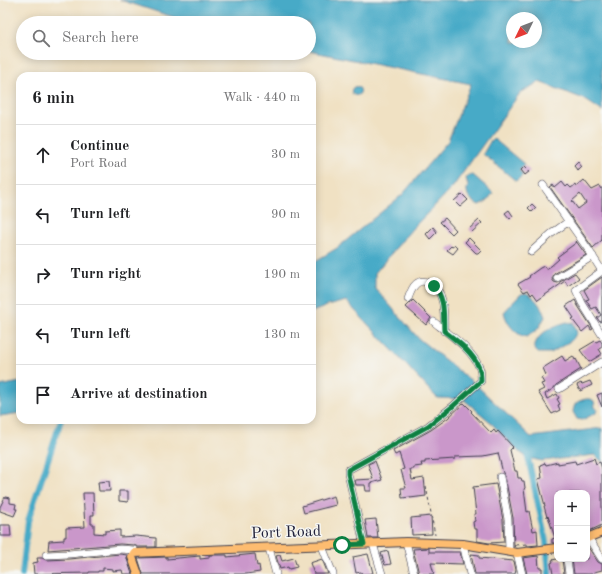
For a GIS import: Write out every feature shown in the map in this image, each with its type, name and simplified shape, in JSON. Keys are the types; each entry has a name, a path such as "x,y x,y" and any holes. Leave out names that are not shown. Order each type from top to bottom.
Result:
{"main road":[{"name":"Port Road","path":"134,553 406,542 463,544 513,552 554,548"},
{"path":"134,553 132,557 138,574"}],"street":[{"path":"543,185 593,256 601,272 576,290 599,324 602,335"},
{"path":"531,252 551,234 569,222"},
{"path":"558,278 593,256"},
{"path":"408,299 416,283 421,281 427,282 434,286 440,293 442,299 444,331"},
{"path":"364,544 348,470 428,426 481,381 480,369 473,358 463,346 434,322"},
{"path":"560,389 602,362"},
{"path":"500,477 513,552 522,574"},
{"path":"592,539 602,558"},
{"path":"406,542 414,574"},
{"path":"373,544 382,574"},
{"path":"463,544 470,574"},
{"path":"322,546 334,574"},
{"path":"269,548 276,574"},
{"path":"46,555 120,549 134,550 134,553"},
{"path":"567,562 569,574"}],"path":[{"path":"426,486 436,544"}],"water":[{"path":"120,0 602,0 602,111 584,99 539,82 520,93 452,188 411,230 375,273 375,288 419,339 473,382 531,437 602,428 602,462 595,455 542,461 528,458 518,451 488,420 463,399 437,398 346,301 316,310 316,261 337,248 402,195 448,141 471,84 316,52 316,16 170,16"},
{"path":"356,86 361,91 356,96 351,91"},
{"path":"494,139 524,164 519,170 523,175 516,181 483,154 491,140"},
{"path":"469,175 473,175 493,193 487,201 479,205 471,199 467,192 468,186 466,178"},
{"path":"526,293 533,297 538,303 545,317 538,329 527,337 515,332 507,320 504,312 521,294"},
{"path":"567,322 574,324 577,333 572,340 551,353 538,353 534,349 535,343 542,334 551,328"},
{"path":"16,383 16,414 0,416 0,386"},
{"path":"591,399 594,401 595,407 598,410 596,413 582,420 577,419 573,412 574,406 578,402"}],"building":[{"path":"578,162 582,167 578,171 574,166"},
{"path":"525,166 530,171 525,175 521,170"},
{"path":"584,180 592,190 600,186 602,189 602,240 593,248 550,187 553,185 555,188 562,182 566,187 568,185 571,188 575,185 576,187","holes":["580,194 586,203 578,209 572,201"]},
{"path":"462,194 468,200 460,207 454,201"},
{"path":"532,204 536,208 532,212 528,208"},
{"path":"509,210 513,216 510,219 505,213"},
{"path":"445,218 456,230 452,234 440,222"},
{"path":"479,220 482,223 472,232 469,229"},
{"path":"433,227 437,232 430,239 426,234"},
{"path":"469,238 481,250 478,253 476,253 465,242"},
{"path":"577,242 586,255 554,274 552,279 554,282 558,283 575,273 579,278 568,286 565,281 538,300 533,293 531,295 528,290 524,292 518,284 530,277 529,276 540,268 544,266 546,269 551,266 559,259 557,257"},
{"path":"455,245 458,248 453,254 447,250 451,246 452,247"},
{"path":"602,277 602,321 600,322 597,318 601,315 596,307 592,309 586,300 589,299 584,290"},
{"path":"413,300 431,318 426,325 406,307"},
{"path":"575,300 593,329 591,330 589,326 582,332 572,319 574,318 566,306"},
{"path":"600,340 602,347 599,349 602,354 589,362 580,350 595,341"},
{"path":"562,356 565,361 573,356 581,369 545,394 547,399 557,394 559,398 557,399 560,404 558,405 560,410 552,414 538,392 544,389 541,384 544,383 541,378 546,375 543,368"},
{"path":"590,381 592,385 580,391 577,385"},
{"path":"602,393 602,407 597,395"},
{"path":"464,403 491,433 494,430 496,433 498,431 513,447 510,450 515,471 517,471 518,478 521,478 522,481 524,481 527,512 529,511 533,531 537,530 538,545 515,545 514,547 513,518 505,476 498,453 483,456 455,457 455,459 425,461 425,463 421,463 422,466 410,469 412,480 424,478 426,496 402,498 401,488 406,488 401,470 404,469 399,453 395,455 393,451 431,430 448,418"},
{"path":"594,458 596,464 600,462 602,469 602,525 590,531 590,490 554,490 554,535 548,516 547,517 538,479 542,478 540,465 545,463 546,465 558,462 558,464 575,461 576,464"},
{"path":"375,461 382,480 371,483 371,491 366,491 365,485 356,485 355,480 373,479 368,464"},
{"path":"109,481 110,491 99,491 98,482"},
{"path":"496,484 503,520 504,542 489,543 477,541 477,529 474,529 473,522 475,521 474,514 476,514 473,487"},
{"path":"119,491 128,491 128,502 119,501"},
{"path":"83,493 93,493 94,515 91,515 91,524 94,524 94,533 105,534 105,531 120,530 120,537 136,536 156,538 156,547 138,547 134,545 120,544 48,550 49,541 64,540 64,537 66,537 66,528 85,527"},
{"path":"334,496 336,505 304,513 302,506"},
{"path":"5,497 10,498 10,503 16,504 15,509 17,509 14,516 0,511 0,507"},
{"path":"431,516 432,534 412,535 411,518"},
{"path":"376,519 378,538 368,538 365,520"},
{"path":"0,525 10,525 11,536 0,536"},
{"path":"429,548 429,552 460,552 463,564 431,563 434,574 419,574 413,549"},
{"path":"590,550 598,562 602,564 602,570 594,572 595,574 574,574 572,562 590,562"},
{"path":"388,551 391,564 385,565 381,553"},
{"path":"120,554 127,555 132,574 123,574 122,570 113,571 113,569 103,568 103,571 89,573 34,574 33,563 38,562 37,558 46,560 69,559"},
{"path":"255,554 257,566 259,565 260,572 246,574 143,574 138,558 167,557 167,559 200,556 200,559 209,558 209,555 227,555 227,557"},
{"path":"368,554 373,573 356,573 353,557"},
{"path":"471,554 479,555 479,558 514,561 516,570 515,574 475,574"},
{"path":"280,555 282,561 294,558 297,567 280,569 276,556"},
{"path":"538,556 539,568 542,568 542,574 527,574 523,558"},
{"path":"322,559 328,574 314,574 310,563"},
{"path":"552,560 554,560 554,562 562,562 564,574 553,574 551,563 553,562"}],"waterway":[{"path":"22,574 28,521 60,424"},
{"path":"528,458 546,541 549,574"}],"route":[{"path":"342,545 364,544 348,470 428,426 481,381 480,369 473,358 463,346 444,331 442,299 440,293 434,286"}]}
